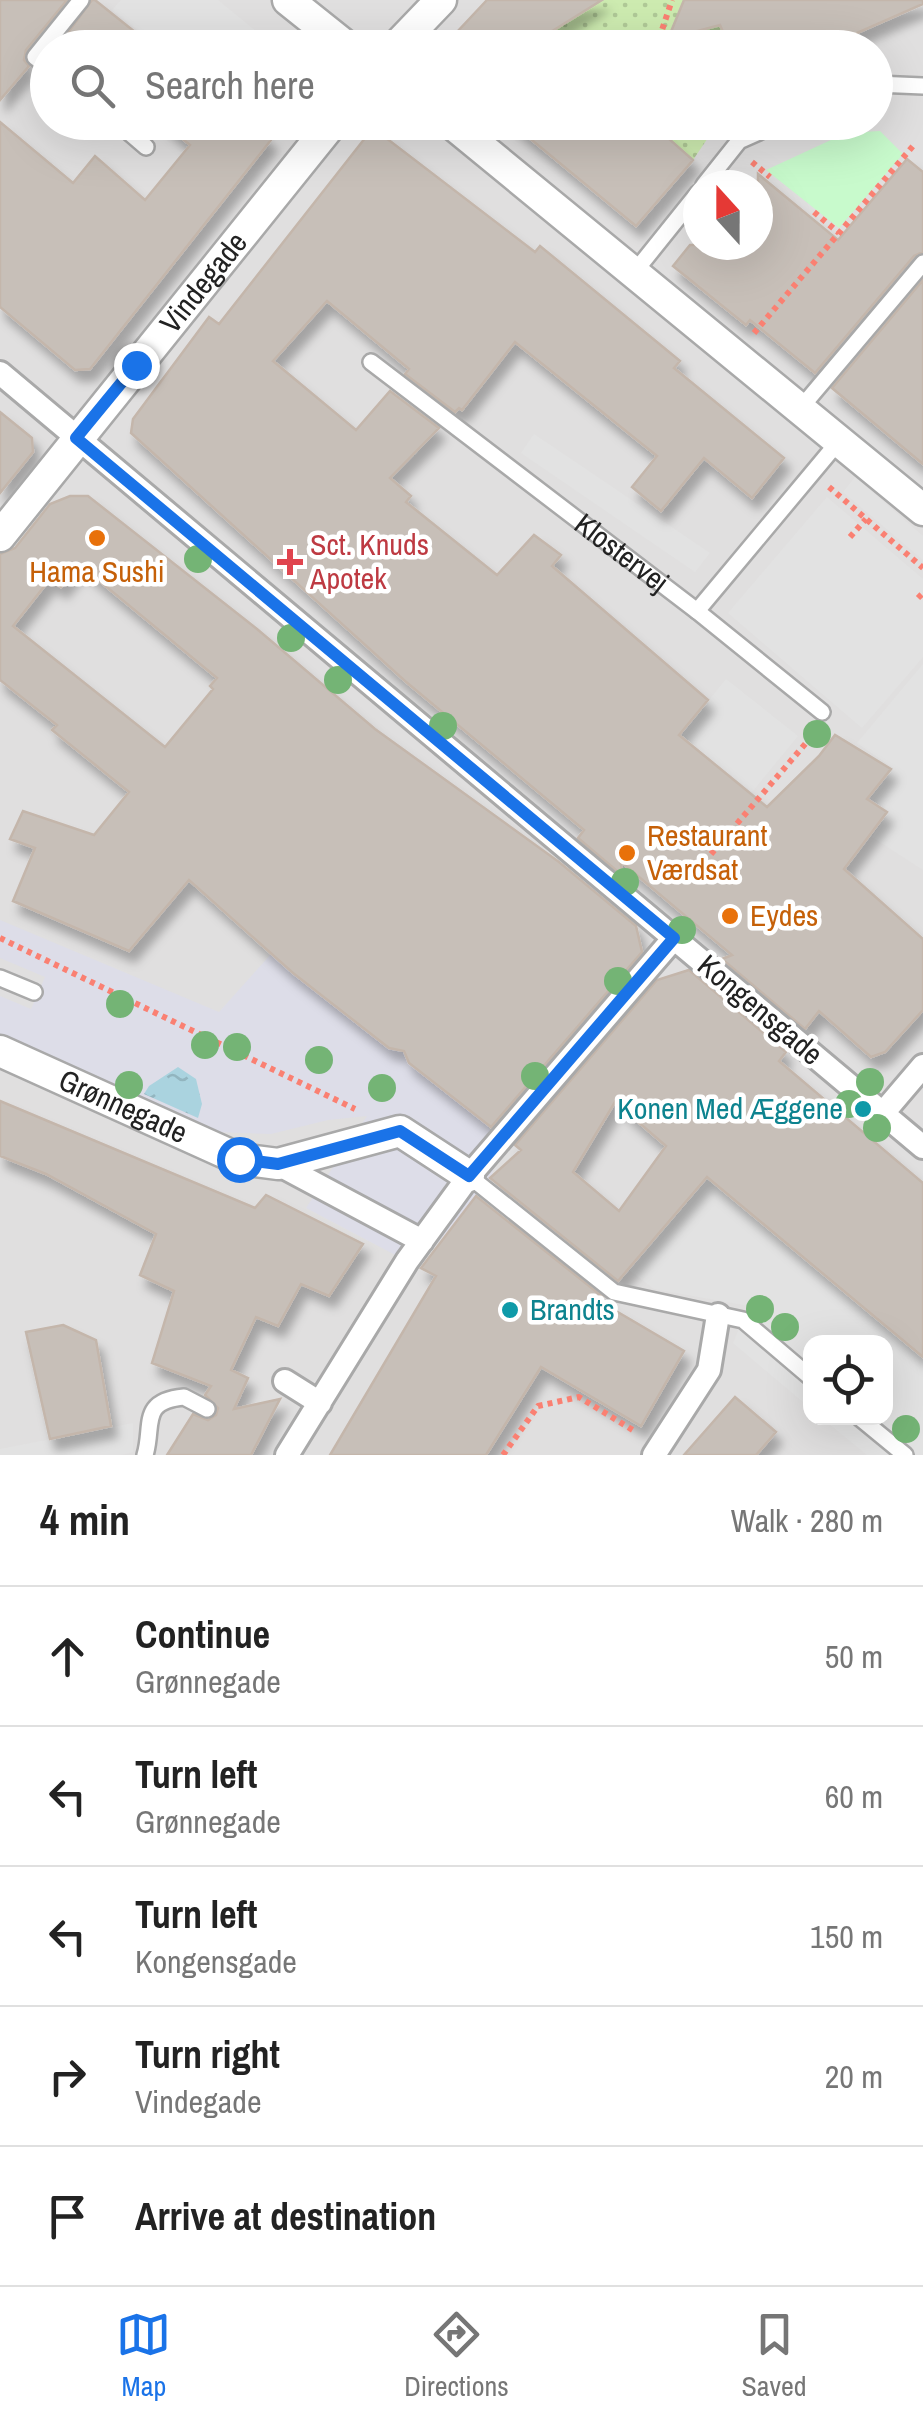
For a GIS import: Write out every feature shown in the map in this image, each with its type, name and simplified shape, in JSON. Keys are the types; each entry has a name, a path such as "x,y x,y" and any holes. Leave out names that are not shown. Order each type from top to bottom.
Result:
{"street":[{"path":"288,0 326,30"},
{"path":"412,30 441,0"},
{"name":"Vindegade","path":"0,536 317,140"},
{"path":"472,140 923,510"},
{"name":"Kongensgade","path":"0,373 923,1147"},
{"path":"287,1455 422,1241 473,1170 674,938"},
{"name":"Grønnegade","path":"0,1051 239,1159 278,1164 400,1131"},
{"path":"883,1112 923,1066"},
{"path":"400,1131 473,1170"},
{"path":"278,1164 422,1241"},
{"path":"657,1451 709,1370 718,1316"},
{"path":"286,1382 320,1403"}],"lane":[{"path":"56,30 81,0"},
{"path":"893,85 923,86"},
{"path":"138,140 146,147"},
{"path":"716,170 741,140"},
{"path":"633,274 683,212"},
{"path":"799,410 923,263"},
{"name":"Klostervej","path":"371,362 698,611 839,442"},
{"path":"698,611 822,712"},
{"path":"0,978 34,992"},
{"path":"473,1170 614,1292 743,1320 803,1371"},
{"path":"144,1455 146,1422 166,1400 184,1397 208,1409"},
{"path":"869,1425 905,1455"}],"path":[{"path":"662,30 672,0"},
{"path":"734,356 912,146"},
{"path":"814,212 839,232"},
{"path":"812,473 923,568"},
{"path":"850,537 866,519"},
{"path":"711,854 806,742 822,712"},
{"path":"0,938 400,1131"},
{"path":"503,1455 538,1406 579,1397 657,1451"}],"shaded area":[{"path":"0,0 923,0 923,1455 0,1455"},
{"path":"121,0 218,0 254,30 137,30 112,10"},
{"path":"534,434 710,553 695,572 521,453"},
{"path":"855,477 923,536 923,560 843,492"},
{"path":"827,497 923,579 923,657 862,728 728,613"},
{"path":"923,664 923,870 872,837 889,811 870,799 893,768 857,743"},
{"path":"726,679 798,736 752,792 680,736"},
{"path":"0,920 219,1012 272,953 389,1048 404,1051 409,1063 486,1123 497,1142 492,1177 418,1267 306,1208 367,1116 328,1120 271,1134 216,1132 0,1040 0,996 31,1009 45,977 0,958"},
{"path":"707,1177 923,1359 923,1455 867,1455 831,1425 893,1425 893,1335 803,1335 803,1402 733,1343 749,1306 654,1289 628,1269"},
{"path":"133,1423 133,1452 121,1455 0,1455 0,1449"}],"green space":[{"path":"602,0 689,0 722,30 554,30"},
{"path":"670,140 707,140 693,160"},
{"path":"831,140 889,140 903,154 839,228 773,176 773,170 766,170"}],"water":[{"path":"178,1067 196,1079 202,1104 198,1118 144,1094 149,1086"}],"building":[{"path":"0,0 67,0 42,30 30,30 24,60 29,66 0,100"},
{"path":"95,0 132,30 70,30"},
{"path":"487,0 602,0 554,30 459,30"},
{"path":"684,0 923,0 923,4 864,30 722,30 720,25 701,30 672,30"},
{"path":"0,122 73,183 95,156 145,200 190,145 184,140 271,140 90,369 75,370 0,307"},
{"path":"364,140 389,140 535,252 540,246 680,361 674,368 784,458 752,498 704,458 661,511 632,487 657,456 515,342 462,410 455,412 405,374 409,369 327,301 273,361 356,430 390,391 439,428 390,478 411,496 406,502 497,575 534,535 561,555 552,566 708,700 679,735 767,807 835,735 891,769 867,799 887,812 844,869 923,939 923,1010 885,1052 871,1057 819,1011 805,1029 722,959 732,955 620,861 624,877 578,838 584,830 405,681 131,433 133,419 209,317 219,324"},
{"path":"532,140 670,140 693,160 636,226"},
{"path":"907,159 923,172 923,252 914,256 815,373 750,320 746,325 673,266 683,254 683,260 773,260 773,186 838,240"},
{"path":"923,280 923,464 832,388"},
{"path":"0,412 32,438 33,452 0,493"},
{"path":"70,496 88,496 257,629 375,729 559,862 636,926 642,952 491,1127 409,1063 404,1051 389,1048 293,973 189,880 129,951 13,901 35,848 10,839 23,811 94,835 129,792 52,730 57,725 0,680 0,554 15,548 50,504","holes":["80,565 217,678 210,686 213,689 165,747 13,626 50,579 61,587"]},
{"path":"689,970 786,1052 779,1061 923,1183 923,1357 707,1177 618,1281 490,1178 521,1150 515,1145 657,980","holes":["615,1102 666,1146 619,1211 573,1172"]},
{"path":"0,1101 255,1208 266,1195 363,1244 329,1296 301,1284 278,1326 256,1317 231,1370 248,1378 234,1409 280,1399 251,1455 167,1455 193,1414 208,1420 218,1408 205,1395 211,1386 152,1363 174,1291 140,1275 156,1234 46,1174 0,1156"},
{"path":"476,1196 603,1297 599,1301 684,1351 641,1426 541,1367 486,1455 330,1455 436,1276 421,1268"},
{"path":"63,1325 96,1340 111,1426 50,1439 26,1332"},
{"path":"735,1397 776,1432 756,1455 684,1455"}],"place":[{"name":"Hama Sushi","path":"97,538"},
{"name":"Sct. Knuds Apotek","path":"290,562"},
{"name":"Restaurant Værdsat","path":"627,853"},
{"name":"Eydes","path":"730,916"},
{"name":"Konen Med Æggene","path":"863,1109"},
{"name":"Brandts","path":"510,1310"}],"route":[{"path":"136,365 76,438 674,938 469,1176 400,1131 278,1164 239,1159"}]}
